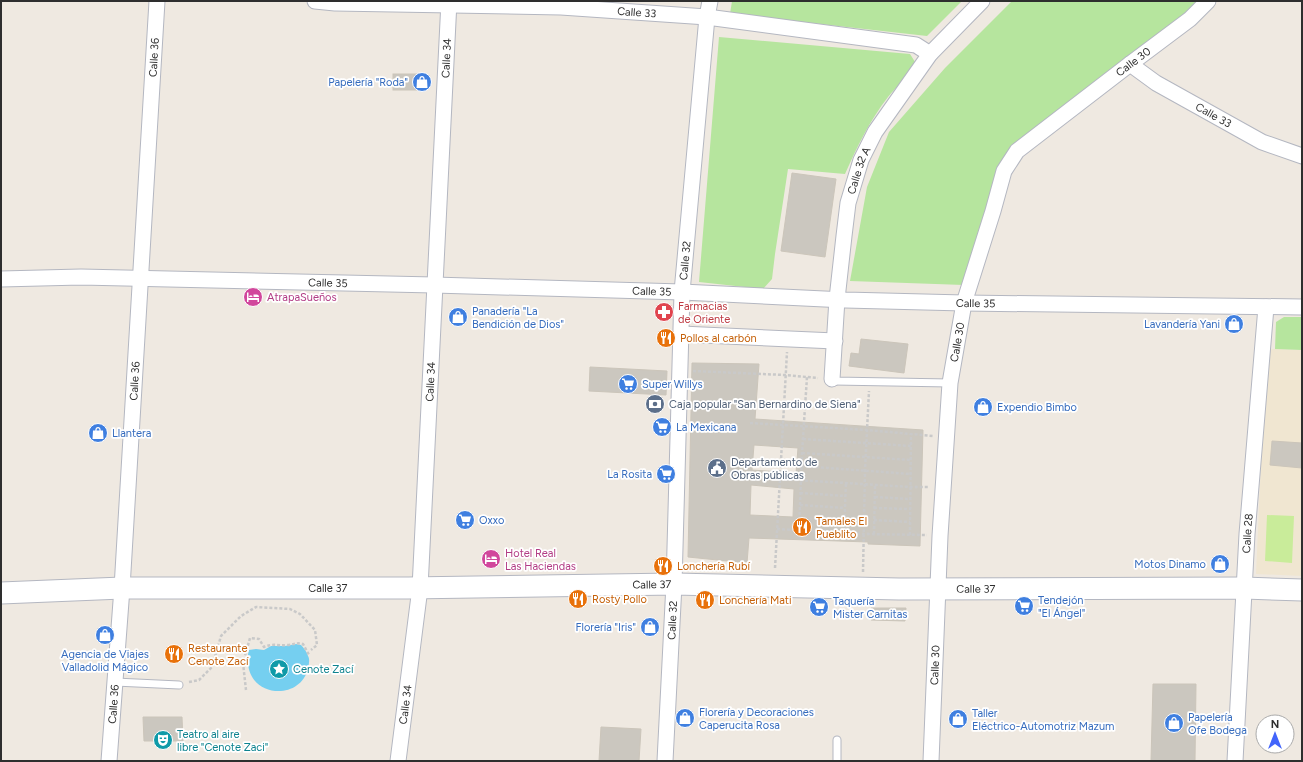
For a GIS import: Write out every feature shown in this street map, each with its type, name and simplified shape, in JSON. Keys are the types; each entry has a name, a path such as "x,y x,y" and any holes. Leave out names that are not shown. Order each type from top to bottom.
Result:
{"street":[{"name":"Calle 36","path":"109,761 122,588 157,1"},
{"name":"Calle 33","path":"315,1 335,3 449,2 561,7 707,17 916,45 930,54"},
{"name":"Calle 32","path":"665,761 674,584 682,292 707,17 710,1"},
{"name":"Calle 32 A","path":"832,379 837,299 848,203 861,160 875,132 930,54 982,1"},
{"name":"Calle 30","path":"932,761 942,487 950,382 964,303 1004,171 1017,151 1190,19 1208,1"},
{"name":"Calle 34","path":"398,761 420,588 449,2"},
{"name":"Calle 33","path":"1130,64 1156,83 1262,142 1302,156"},
{"name":"Calle 35","path":"1,279 81,277 682,292 964,303 1302,307"},
{"name":"Calle 28","path":"1235,761 1244,588 1266,307"},
{"path":"681,334 835,341"},
{"name":"Calle 37","path":"1,593 122,588 420,588 674,584 938,589 1244,588 1302,590"}],"lane":[{"path":"832,379 834,381 870,382 950,382"},
{"path":"114,682 179,684"},
{"path":"837,740 837,761"}],"path":[{"path":"774,586 788,339"},
{"path":"680,370 785,375 832,379"},
{"path":"799,530 801,466 807,377"},
{"path":"863,588 865,456 870,382"},
{"path":"750,423 912,433 947,437"},
{"path":"910,535 912,433"},
{"path":"803,439 911,446"},
{"path":"802,453 911,460"},
{"path":"801,466 910,474"},
{"path":"780,479 865,483 910,487 942,487"},
{"path":"844,532 846,482"},
{"path":"874,534 875,484"},
{"path":"800,493 845,496"},
{"path":"875,497 910,499"},
{"path":"800,505 845,508"},
{"path":"874,508 910,509"},
{"path":"799,518 844,520"},
{"path":"874,520 910,522"},
{"path":"777,528 864,534 940,536"},
{"path":"179,684 199,680 212,667 221,636 241,616 256,607 290,609 300,614 315,630 317,645 311,650"},
{"path":"246,690 242,663 250,638 259,639 264,646 270,644 287,645 297,642 303,644 309,655"}],"shaded area":[{"path":"1266,350 1302,350 1302,576 1256,574"}],"green space":[{"path":"732,1 962,1 927,36 730,14"},
{"path":"1012,1 1202,1 1015,145 997,170 964,285 850,281 867,187 889,132 945,68"},
{"path":"719,37 910,54 917,65 875,115 845,174 788,169 772,279 763,289 699,282"},
{"path":"1284,317 1302,317 1302,350 1275,349 1276,322"},
{"path":"1267,515 1294,516 1292,563 1265,561"}],"water":[{"name":"Cenote Zací","path":"296,644 302,646 309,659 309,663 303,679 296,686 286,690 276,691 266,689 257,683 251,675 248,661 249,650 264,650 271,646"}],"building":[{"path":"393,74 420,74 420,90 393,90"},
{"path":"792,173 836,179 825,257 781,251"},
{"path":"861,339 908,344 904,373 849,366 851,353 859,354"},
{"path":"692,363 759,364 755,419 923,430 920,546 868,544 868,542 749,538 747,563 688,557","holes":["754,445 798,448 796,473 752,470","751,485 794,489 793,517 750,515"]},
{"name":"Super Willys","path":"590,367 667,371 666,395 589,391"},
{"path":"1272,441 1302,443 1302,468 1270,465"},
{"path":"871,608 906,608 905,621 871,620"},
{"name":"Papelería Ofe Bodega","path":"1153,684 1196,684 1195,761 1151,761"},
{"path":"143,717 182,717 183,741 144,741"},
{"path":"601,727 641,729 639,761 599,761"}],"place":[{"name":"Papelería \"Roda\"","path":"422,82"},
{"name":"AtrapaSueños","path":"253,297"},
{"name":"Farmacias de Oriente","path":"664,312"},
{"name":"Panadería \"La Bendición de Dios\"","path":"458,317"},
{"name":"Lavandería Yani","path":"1234,324"},
{"name":"Pollos al carbón","path":"666,338"},
{"name":"Super Willys","path":"628,384"},
{"name":"Caja popular \"San Bernardino de Siena\"","path":"655,404"},
{"name":"Expendio Bimbo","path":"983,407"},
{"name":"La Mexicana","path":"662,427"},
{"name":"Llantera","path":"98,433"},
{"name":"Departamento de Obras públicas","path":"717,468"},
{"name":"La Rosita","path":"666,474"},
{"name":"Oxxo","path":"465,520"},
{"name":"Tamales El Pueblito","path":"802,527"},
{"name":"Hotel Real Las Haciendas","path":"491,559"},
{"name":"Motos Dinamo","path":"1220,564"},
{"name":"Lonchería Rubí","path":"663,566"},
{"name":"Rosty Pollo","path":"578,599"},
{"name":"Lonchería Mati","path":"705,600"},
{"name":"Tendejón \"El Ángel\"","path":"1024,606"},
{"name":"Taquería Mister Carnitas","path":"819,607"},
{"name":"Florería \"Iris\"","path":"650,627"},
{"name":"Agencia de Viajes Valladolid Mágico","path":"105,635"},
{"name":"Restaurante Cenote Zací","path":"174,654"},
{"name":"Cenote Zací","path":"279,669"},
{"name":"Florería y Decoraciones Caperucita Rosa","path":"685,718"},
{"name":"Taller Eléctrico-Automotriz Mazum","path":"958,719"},
{"name":"Papelería Ofe Bodega","path":"1174,723"},
{"name":"Teatro al aire libre \"Cenote Zaci\"","path":"163,740"}]}
